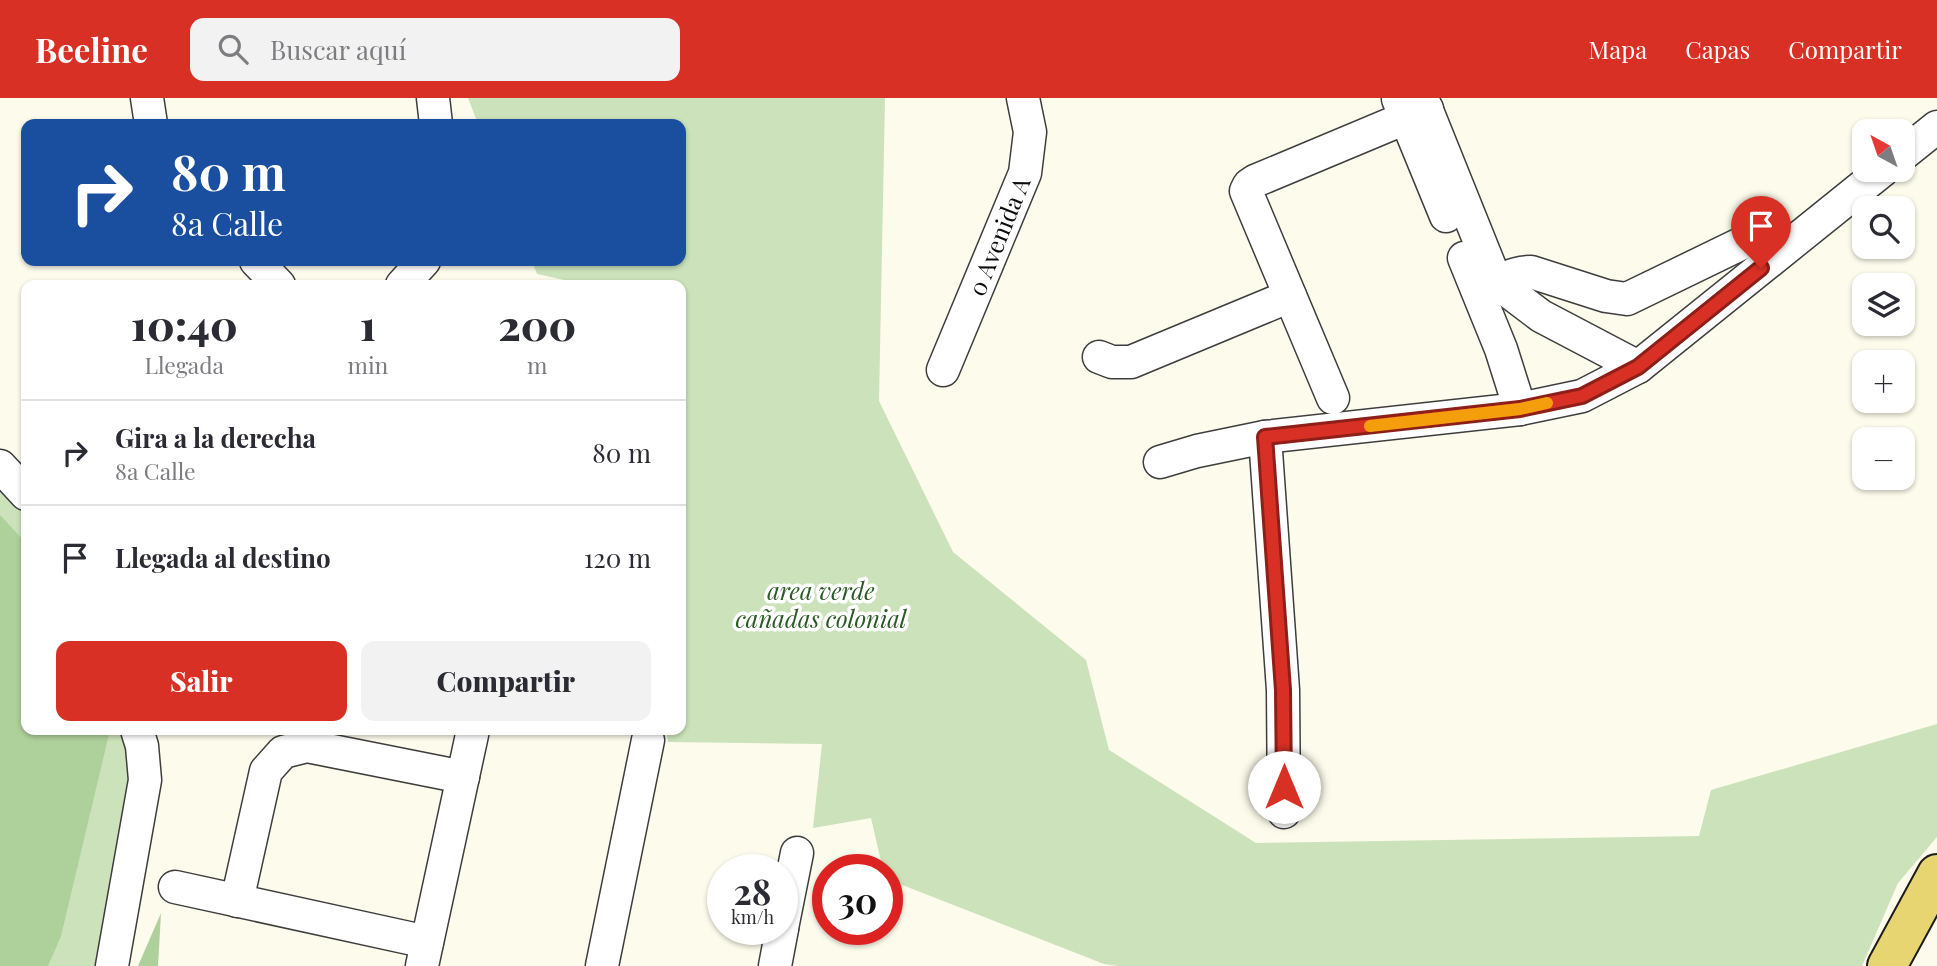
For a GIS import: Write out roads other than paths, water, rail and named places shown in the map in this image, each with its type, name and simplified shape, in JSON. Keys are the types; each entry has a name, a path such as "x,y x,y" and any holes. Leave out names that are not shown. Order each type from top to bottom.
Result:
{"main road":[{"path":"1886,966 1937,874"}],"street":[{"path":"148,98 150,119"},
{"path":"433,98 435,119"},
{"name":"0 Avenida A","path":"943,370 1025,173 1030,132 1023,98"},
{"path":"1333,398 1246,191 1249,185 1413,106 1488,289 1501,349 1520,409"},
{"path":"1915,145 1937,127"},
{"path":"1160,462 1265,437 1520,409 1582,396 1638,367 1868,182"},
{"path":"1488,289 1520,272 1540,273 1606,296 1628,299 1759,235"},
{"path":"261,266 274,280"},
{"path":"407,280 419,266"},
{"path":"1488,289 1638,367"},
{"path":"1099,357 1112,362 1131,362 1290,296"},
{"path":"1265,437 1283,690 1284,812"},
{"path":"0,466 21,489"},
{"path":"112,966 145,780 142,746 138,735"},
{"path":"175,887 237,901 424,954 472,735"},
{"path":"602,966 648,740"},
{"path":"237,901 266,771 283,752 307,746 463,777"},
{"path":"775,966 779,945"}],"park label":[{"name":"area verde cañadas colonial","path":"821,604"}]}
